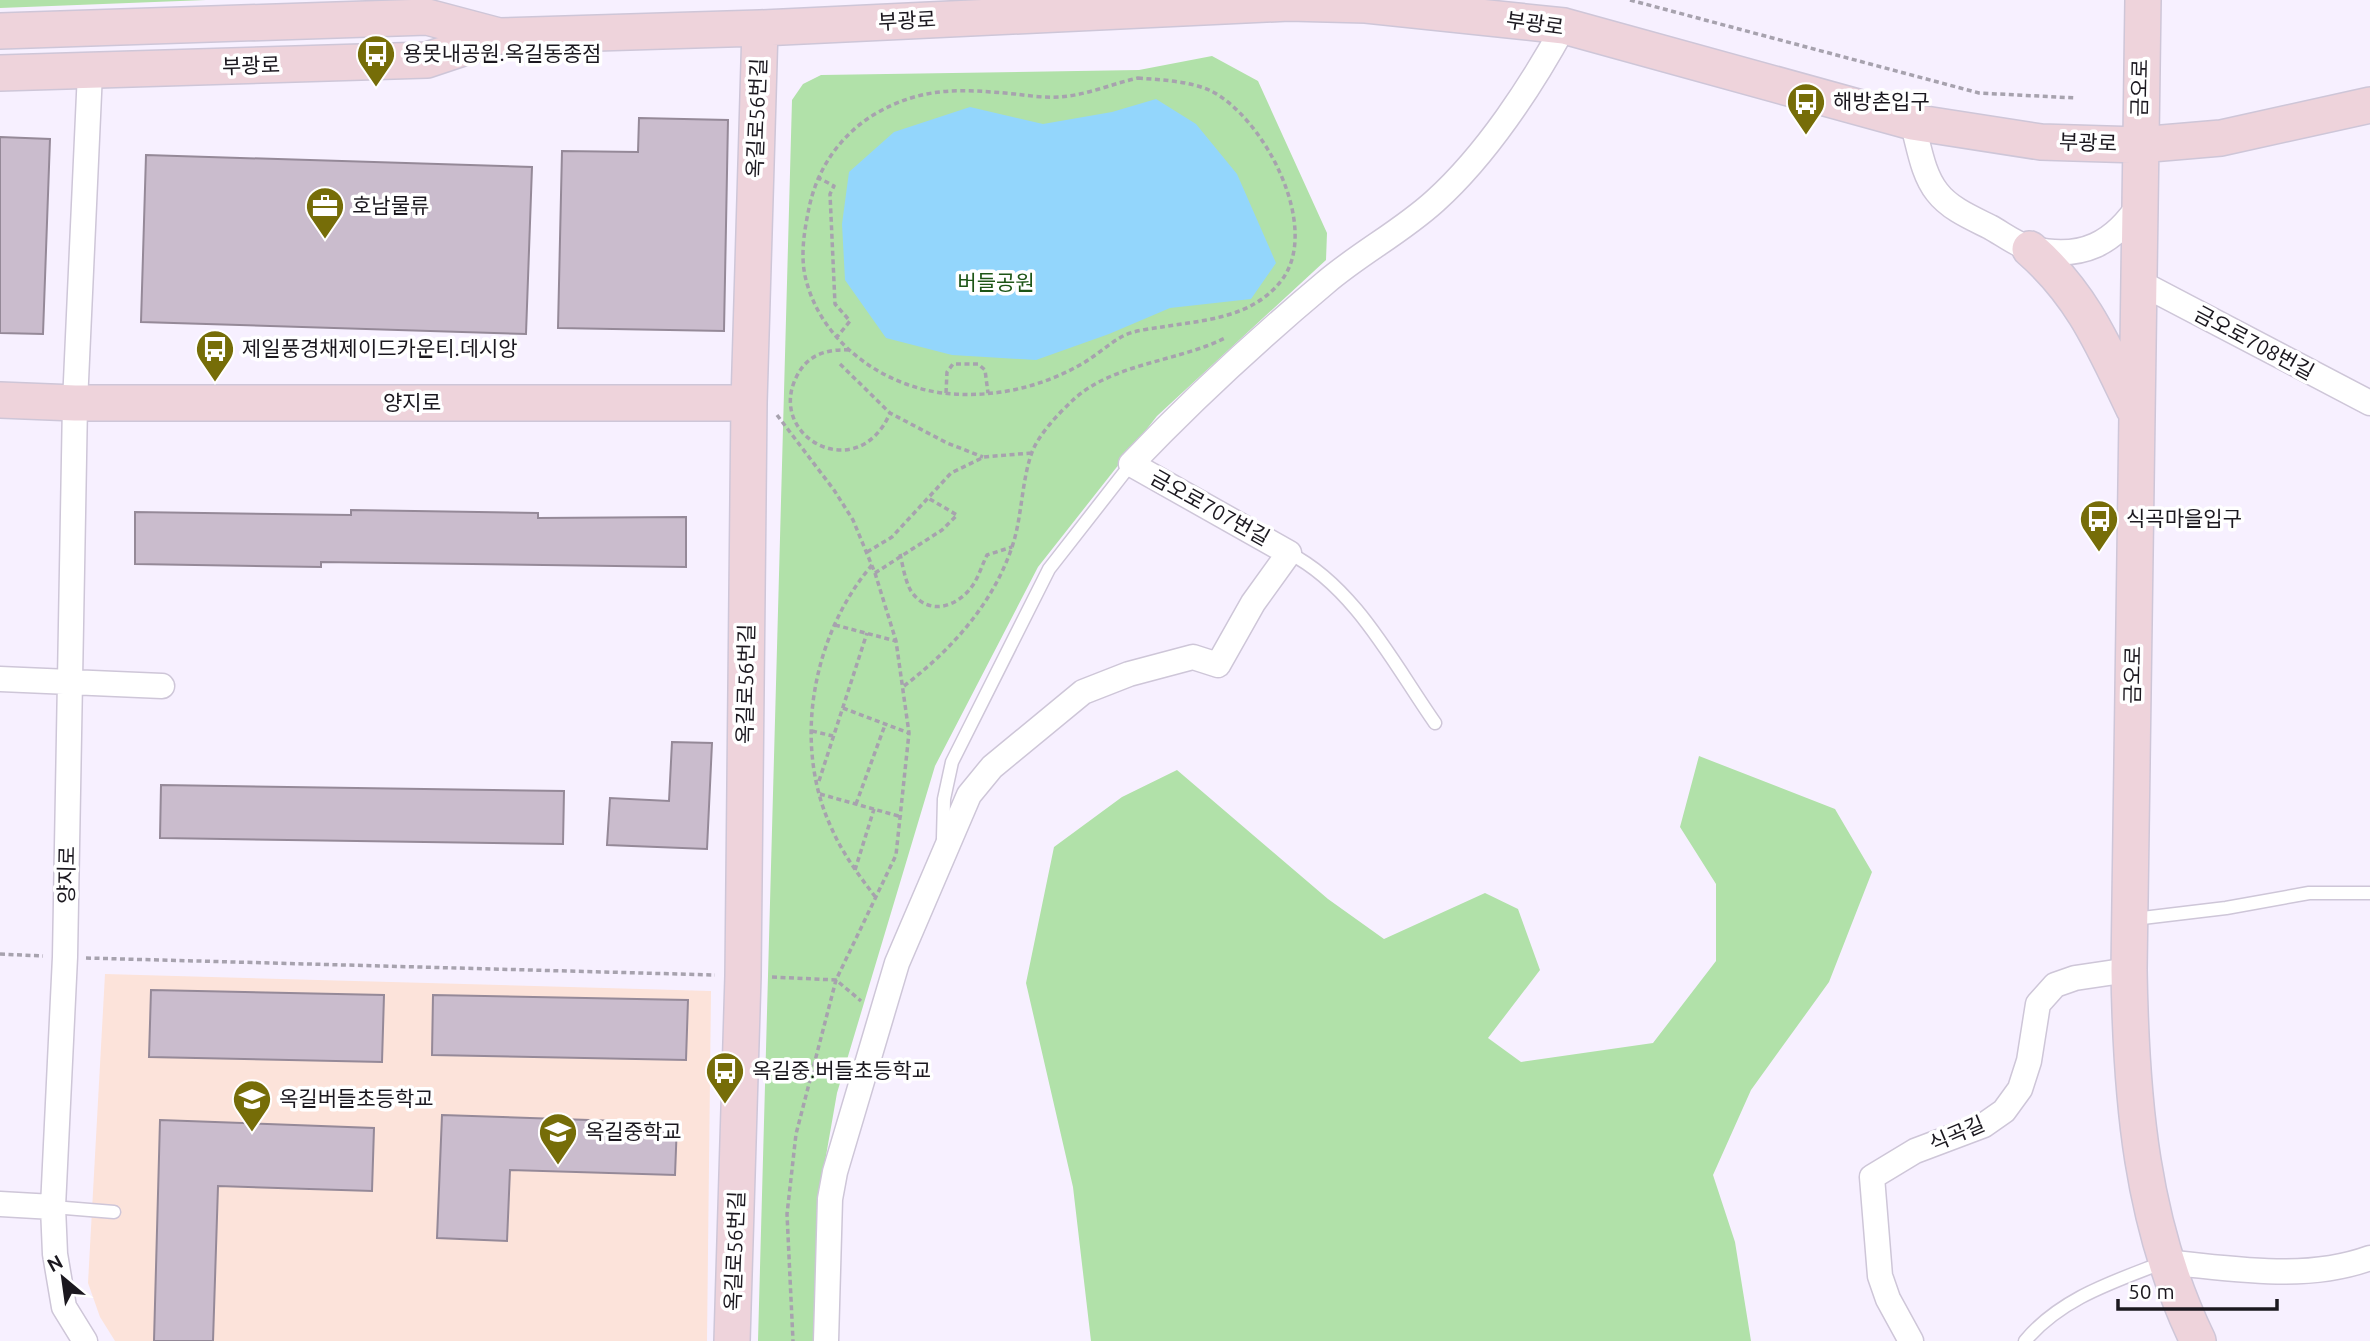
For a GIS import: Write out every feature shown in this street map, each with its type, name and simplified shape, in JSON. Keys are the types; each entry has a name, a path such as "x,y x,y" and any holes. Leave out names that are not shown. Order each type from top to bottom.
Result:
{"main road":[{"name":"금오로","path":"2143,0 2139,145 2141,202 2129,970 2130,1063 2152,1213 2164,1262 2198,1341"},
{"name":"부광로","path":"0,31 427,17 499,36 760,28 1289,3 1366,5 1564,26 1912,122 2041,142 2139,145 2221,138 2370,104"},
{"name":"옥길로56번길","path":"732,1341 763,409 760,28"},
{"name":"부광로","path":"0,74 427,60 499,36"},
{"path":"2030,249 2056,271 2097,329 2137,415"},
{"name":"양지로","path":"0,400 75,403 763,409"}],"street":[{"name":"금오로707번길","path":"826,1341 830,1199 844,1143 883,1018 897,963 969,795 992,767 1083,692 1129,674 1193,657 1217,665 1252,603 1289,553 1131,464 1263,335 1347,265 1394,234 1437,199 1536,78 1564,26"},
{"name":"양지로","path":"85,1341 64,1307 55,1254 53,1208 65,957 75,403 90,72"},
{"path":"1912,122 1927,174 1937,193 1957,210 2030,249 2081,252 2108,240 2127,223 2141,202"},
{"name":"금오로708번길","path":"2139,282 2370,403"},
{"path":"0,679 162,686"},
{"name":"식곡길","path":"1911,1341 1888,1299 1881,1276 1872,1177 1915,1151 1984,1125 2004,1111 2020,1088 2029,1061 2038,1004 2055,985 2075,978 2129,970"},
{"path":"0,1204 53,1208"},
{"path":"2164,1262 2264,1271 2313,1272 2343,1268 2370,1258"}],"lane":[{"path":"943,859 944,799 952,762 1049,569 1131,464"},
{"path":"1289,553 1318,570 1348,599 1435,723"},
{"path":"2130,919 2226,908 2309,893 2370,893"},
{"path":"53,1208 114,1212"},
{"path":"2025,1341 2053,1313 2077,1297 2164,1262"}],"path":[{"path":"1630,0 1979,93 2076,98"},
{"path":"1138,78 1164,80 1211,91 1243,116 1256,132 1288,195 1297,230 1290,266 1271,291 1238,313 1123,336 1084,363 1041,384 988,393 946,393 905,386 870,367 837,337 814,301 806,280 803,238 817,177 830,157 859,124 898,103 944,90 1068,96 1138,78"},
{"path":"817,177 834,186 830,194 835,304 850,321 837,337"},
{"path":"904,686 937,661 968,627 990,594 1012,547 1031,453 1074,399 1118,374 1186,355 1243,329 1263,335"},
{"path":"851,350 834,349 818,355 804,365 794,379 790,396 791,412 798,428 810,440 825,449 849,450 872,440 884,428 890,413"},
{"path":"840,364 890,413 947,443 984,457"},
{"path":"946,393 947,372 953,364 978,364 985,370 988,393"},
{"path":"763,409 834,490 853,520 875,573 896,641 909,733 896,855 836,980 796,1134 789,1175 788,1272 793,1341"},
{"path":"867,552 892,537 951,473 984,457 1031,453"},
{"path":"875,573 900,554 942,530 957,515 928,498"},
{"path":"900,554 909,588 916,598 929,606 945,607 966,593 987,555 998,549 1012,547"},
{"path":"872,565 845,601 835,625 818,675 812,702 811,731 818,784 830,827 855,870 877,899"},
{"path":"835,625 896,641"},
{"path":"818,784 867,634"},
{"path":"842,709 909,733"},
{"path":"856,804 885,724"},
{"path":"811,731 834,736"},
{"path":"820,794 902,817"},
{"path":"855,870 874,809"},
{"path":"0,954 836,980 883,1018"}],"shaded area":[{"path":"105,974 711,991 707,1341 115,1341 100,1317 88,1283"}],"green space":[{"path":"0,0 206,0 0,8"},
{"name":"버들공원","path":"1212,56 1258,81 1327,233 1326,260 1157,416 1038,567 935,766 837,1093 817,1207 815,1341 758,1341 792,100 803,84 821,75 1139,70"},
{"path":"1699,756 1835,809 1872,872 1829,982 1751,1090 1713,1175 1735,1242 1751,1341 1091,1341 1073,1187 1026,983 1054,847 1122,797 1177,770 1328,899 1384,939 1485,893 1518,909 1540,970 1488,1038 1521,1062 1653,1043 1716,961 1716,884 1680,827"}],"water":[{"path":"1156,99 1196,124 1237,174 1276,263 1251,299 1170,308 1109,334 1036,360 952,355 886,338 845,280 842,224 849,172 894,132 970,107 1043,124 1112,112"}],"building":[{"path":"639,118 728,120 724,331 558,328 562,151 638,152"},
{"path":"0,137 50,139 43,334 0,333"},
{"path":"146,155 532,167 526,334 141,322"},
{"path":"351,510 538,513 538,518 686,517 686,567 321,562 321,567 135,564 135,512 351,515"},
{"path":"672,742 712,743 707,849 607,845 610,798 669,801"},
{"path":"161,785 564,791 563,844 160,838"},
{"path":"151,990 384,995 382,1062 149,1057"},
{"path":"433,995 688,1000 686,1060 432,1055"},
{"path":"442,1115 677,1123 675,1175 510,1170 507,1241 437,1238"},
{"path":"160,1120 374,1128 372,1191 218,1186 213,1341 154,1341"}],"place":[{"name":"용못내공원.옥길동종점","path":"376,88"},
{"name":"해방촌입구","path":"1806,136"},
{"name":"호남물류","path":"325,240"},
{"name":"제일풍경채제이드카운티.데시앙","path":"215,383"},
{"name":"식곡마을입구","path":"2099,553"},
{"name":"옥길중.버들초등학교","path":"725,1105"},
{"name":"옥길버들초등학교","path":"252,1133"},
{"name":"옥길중학교","path":"558,1166"}]}
